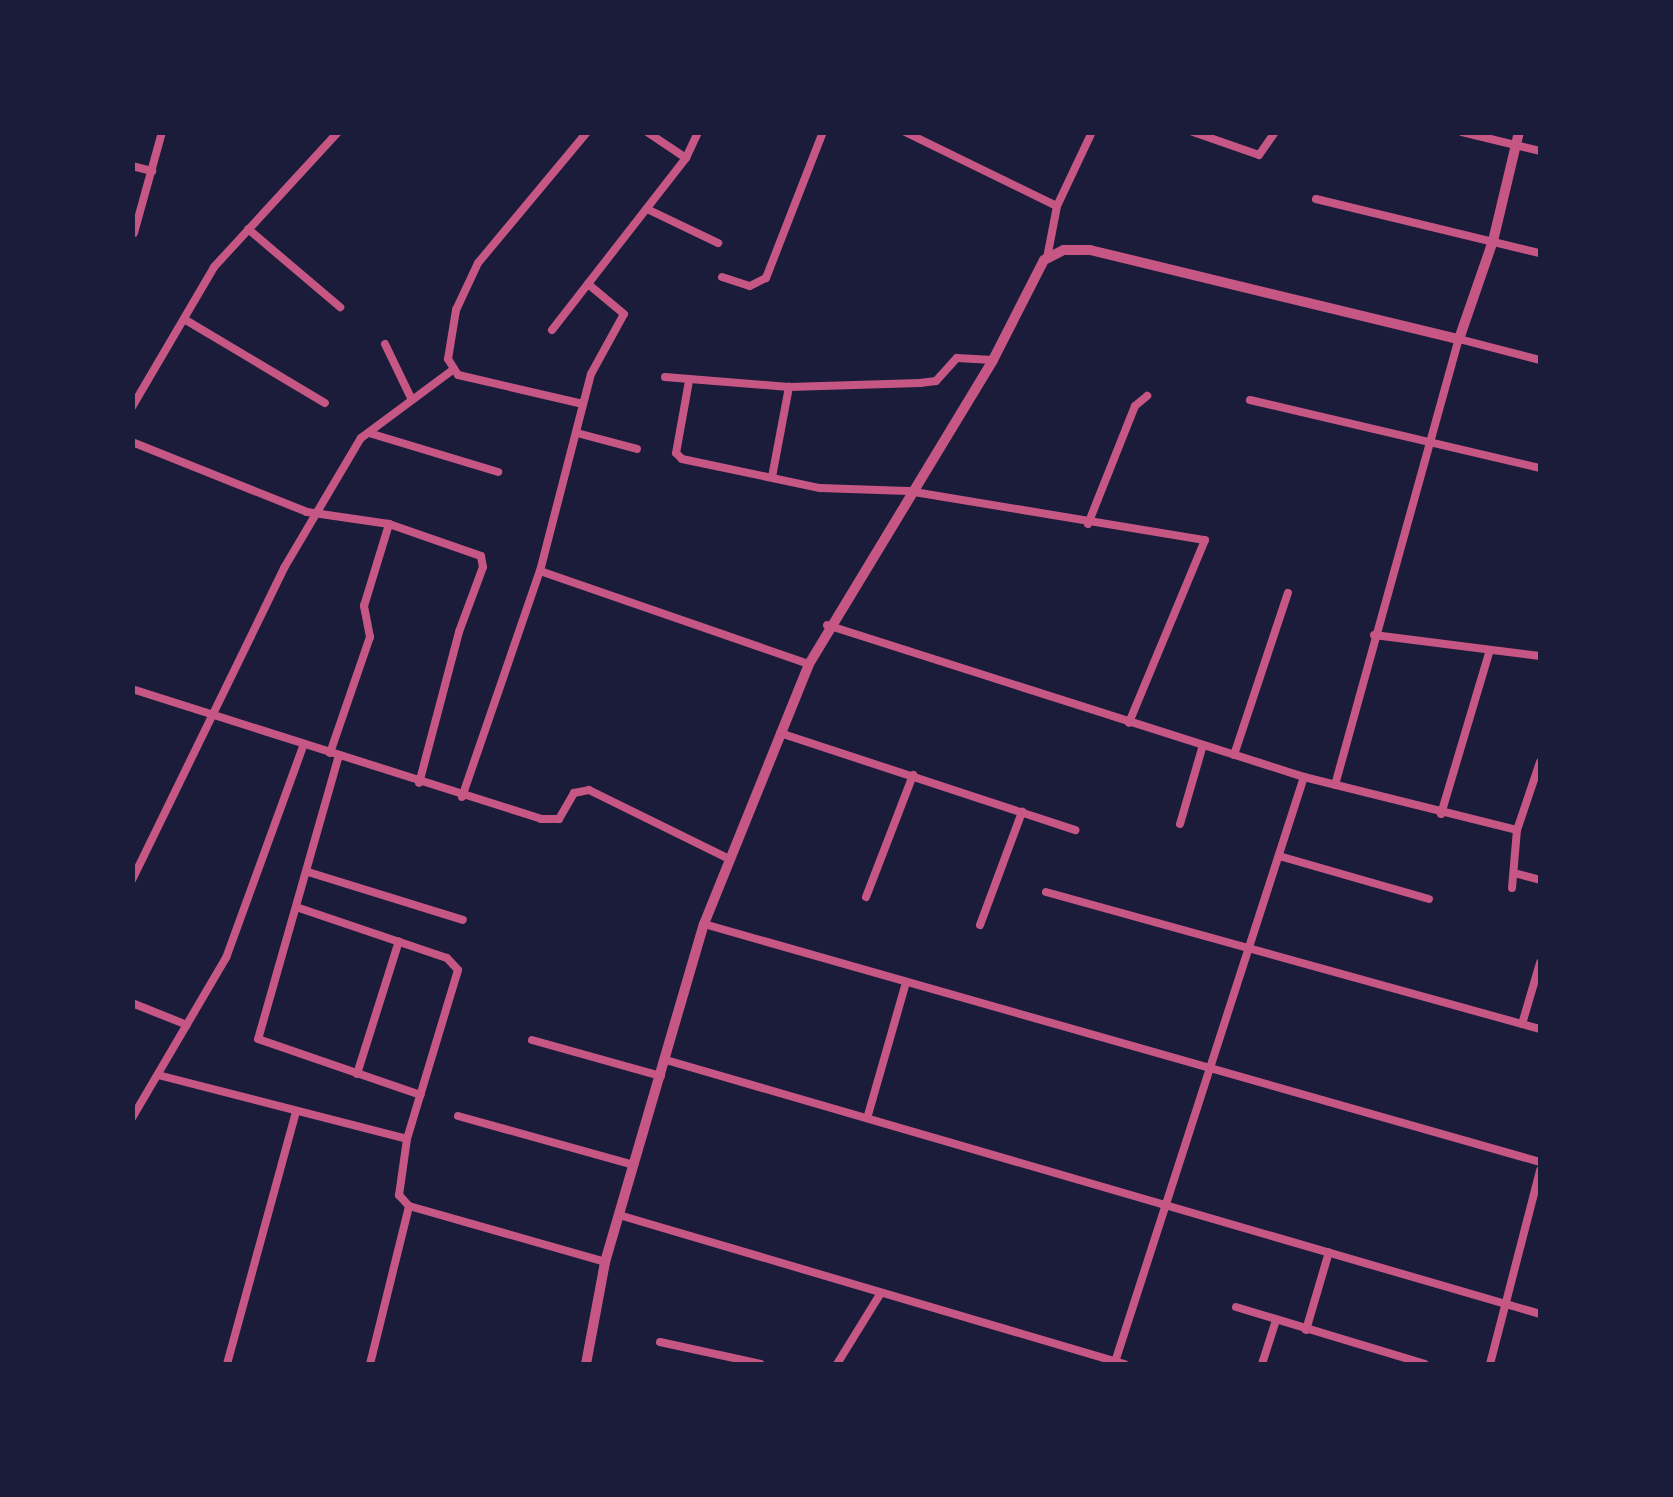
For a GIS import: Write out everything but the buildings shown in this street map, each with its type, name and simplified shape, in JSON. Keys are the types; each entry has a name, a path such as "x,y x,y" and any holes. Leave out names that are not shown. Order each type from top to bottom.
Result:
{"street":[{"path":"134,234 162,132"},
{"path":"583,404 454,369 448,359 456,310 478,264 587,132"},
{"path":"647,132 686,158"},
{"path":"552,330 686,158 698,132"},
{"path":"722,277 750,286 766,278 823,132"},
{"path":"905,132 1058,206"},
{"path":"586,1364 605,1262 704,924 780,733 828,625 993,360 1047,258 1058,206 1092,132"},
{"path":"1194,132 1260,156 1276,132"},
{"path":"1462,132 1517,139 1540,151"},
{"path":"132,408 214,267 336,133"},
{"path":"1335,785 1374,635 1434,443 1459,340 1493,241 1517,139"},
{"path":"132,166 152,171"},
{"path":"1316,200 1540,253"},
{"path":"647,208 718,243"},
{"path":"248,230 340,308"},
{"path":"1047,258 1090,250 1540,360"},
{"path":"462,797 540,571 591,374 624,314 588,284"},
{"path":"184,318 324,404"},
{"path":"385,344 411,398"},
{"path":"665,377 789,386 936,381 957,358 993,360"},
{"path":"132,880 172,789 217,716 284,568 369,433 454,369"},
{"path":"689,380 677,458 820,488 908,491 1088,524 1205,540 1129,722"},
{"path":"772,478 789,386"},
{"path":"1088,524 1135,406 1147,396"},
{"path":"1250,400 1540,468"},
{"path":"369,433 498,472"},
{"path":"578,433 637,449"},
{"path":"132,442 320,514 388,524 484,561 419,783"},
{"path":"388,524 364,606 370,638 335,754 299,908 258,1039 421,1095"},
{"path":"540,571 809,664"},
{"path":"1234,755 1288,593"},
{"path":"828,625 1304,777 1517,830"},
{"path":"1374,635 1540,656"},
{"path":"1441,814 1490,650"},
{"path":"132,688 462,797 559,819 574,793 588,790 728,860"},
{"path":"780,733 1075,830"},
{"path":"133,1115 226,958 304,744"},
{"path":"1180,824 1203,745"},
{"path":"1512,888 1517,830 1540,762"},
{"path":"866,896 913,775"},
{"path":"618,1215 879,1296 1119,1363 1204,1072 1304,777"},
{"path":"980,926 1022,812"},
{"path":"1279,856 1429,899"},
{"path":"308,872 463,920"},
{"path":"1514,872 1540,880"},
{"path":"1046,892 1540,1029"},
{"path":"299,908 447,958 458,970 407,1139 399,1195 408,1206 605,1262"},
{"path":"704,924 904,986 1540,1166 1490,1364"},
{"path":"357,1074 399,941"},
{"path":"1522,1024 1540,964"},
{"path":"868,1115 904,986"},
{"path":"132,1003 187,1026"},
{"path":"532,1040 661,1076"},
{"path":"666,1060 868,1115 1540,1314"},
{"path":"158,1075 407,1139"},
{"path":"228,1364 296,1110"},
{"path":"458,1116 634,1165"},
{"path":"370,1364 408,1206"},
{"path":"1306,1330 1329,1252"},
{"path":"837,1364 879,1296"},
{"path":"1236,1307 1425,1364"},
{"path":"1262,1364 1276,1320"},
{"path":"660,1342 762,1364"}]}
